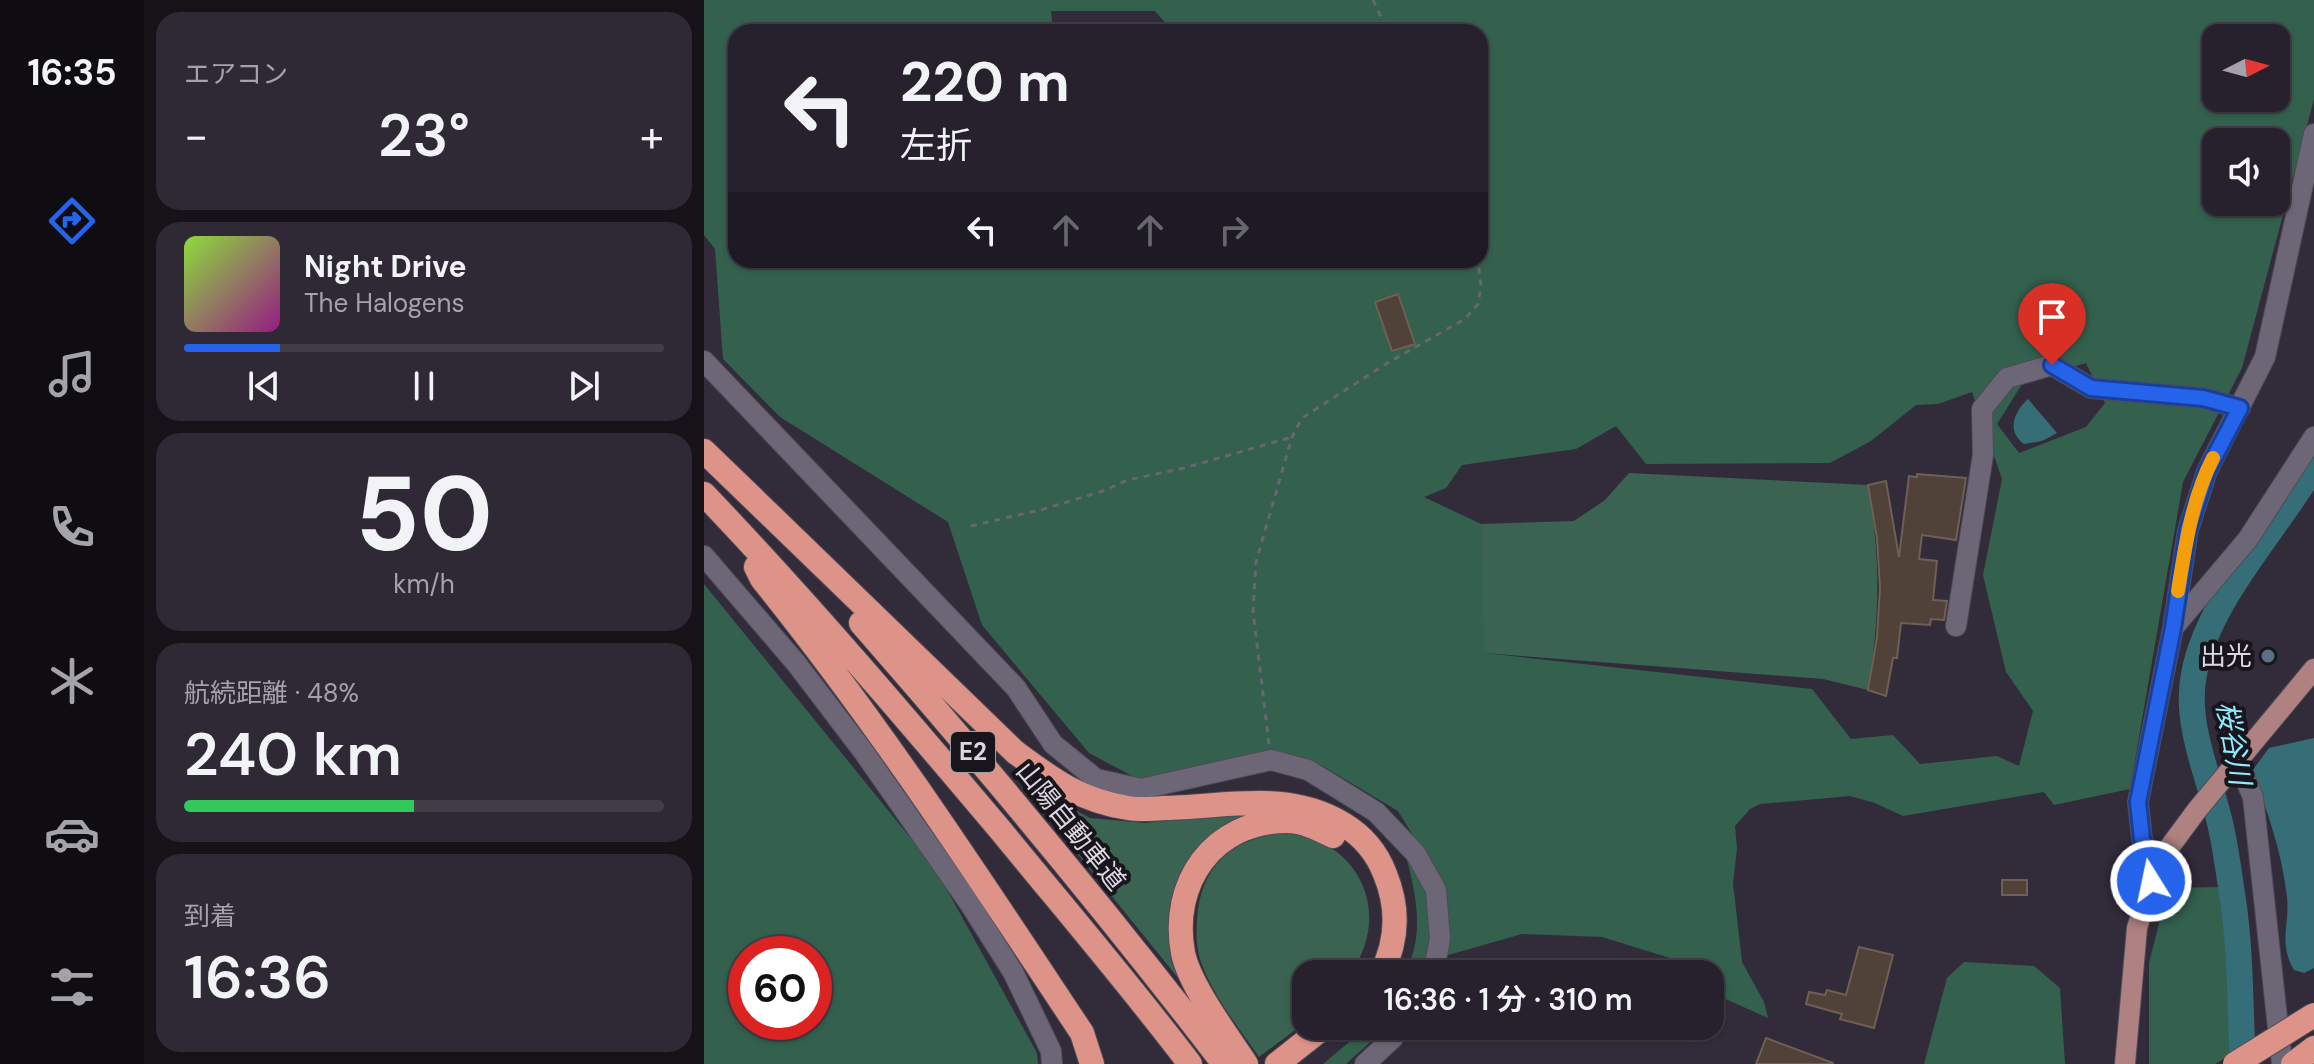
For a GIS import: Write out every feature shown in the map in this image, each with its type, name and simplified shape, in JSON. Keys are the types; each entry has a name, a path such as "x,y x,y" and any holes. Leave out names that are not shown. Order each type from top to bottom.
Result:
{"highway":[{"path":"704,453 1003,741 1062,787 1092,801 1132,809 1265,802 1301,806 1327,814 1356,832 1378,857 1394,896 1395,938 1386,960"},
{"name":"山陽自動車道","path":"704,453 838,597 984,764 1125,936 1224,1064"},
{"name":"E2","path":"704,494 818,617 961,783 1190,1064"},
{"path":"736,527 762,579 824,656 971,863 1082,1033 1092,1064"},
{"path":"1246,1064 1202,996 1184,956 1179,914 1189,878 1207,855 1230,834 1251,826 1289,821 1325,832 1355,853 1370,873 1379,906 1379,932 1371,960"},
{"path":"2235,1064 2314,1015"},
{"path":"1277,1064 1307,1040"},
{"path":"1300,1064 1328,1040"},
{"path":"2293,1064 2314,1048"}],"main road":[{"path":"2125,1064 2137,928 2157,864 2197,810 2314,669"}],"street":[{"path":"2157,864 2142,839 2138,802 2193,515 2207,471 2265,357 2314,134"},
{"path":"704,361 1016,688 1053,744 1096,779 1141,789 1271,760 1308,770 1376,812 1416,854 1436,890 1440,939 1436,960"},
{"path":"1956,626 1983,455 1982,409 2007,378 2052,365 2091,388 2203,398 2240,408"},
{"path":"2173,628 2248,539 2314,437"},
{"path":"704,556 796,663 863,751 970,904 1013,972 1051,1051 1052,1064"},
{"path":"2230,770 2244,776 2253,797 2282,1064"},
{"path":"1365,1064 1391,1040"}],"path":[{"path":"1373,0 1384,24"},
{"path":"1271,760 1253,611 1256,562 1292,437 1302,418 1389,362 1465,319 1478,304 1481,286 1479,268"},
{"path":"971,526 1044,509 1128,480 1184,468 1292,437"}],"green space":[{"path":"704,0 2314,0 2314,99 2290,189 2290,128 2202,128 2202,216 2283,216 2242,368 2183,482 2130,789 2054,805 2044,792 1903,816 1850,796 1760,804 1750,809 1735,826 1737,848 1733,883 1742,962 1764,1002 1768,1018 1724,998 1724,960 1674,960 1602,937 1522,934 1445,956 1445,888 1398,811 1321,765 1284,754 1140,780 1089,753 982,625 948,522 780,417 723,359 715,249 704,235","holes":["2086,363 2105,403 2086,427 2019,453 1997,424 2024,381","1972,392 2002,479 1983,575 2006,672 2033,711 2019,766 1997,756 1920,764 1893,735 1851,739 1812,689 1484,653 1481,524 1424,497 1446,488 1462,465 1576,449 1616,426 1646,464 1830,463 1871,441 1916,405 1938,404"]},
{"path":"1629,473 1868,485 1875,537 1877,587 1868,690 1823,679 1483,653 1481,524 1574,521 1605,500"},
{"path":"704,584 935,868 1037,1053 1038,1064 704,1064"},
{"path":"1036,789 1090,818 1146,823 1263,809 1178,883 1191,994 1030,795"},
{"path":"1291,832 1316,839 1336,851 1352,867 1363,886 1369,907 1368,929 1357,960 1292,960 1292,1032 1259,1057 1206,975 1198,951 1197,919 1200,899 1214,867 1239,846"},
{"path":"1405,853 1426,888 1431,942 1426,960 1411,960 1417,930 1413,883"},
{"path":"2222,887 2231,956 2234,1053 2215,1064 2149,1064 2149,963 2168,888"},
{"path":"1964,962 2034,966 2060,988 2065,1064 1924,1064 1947,978"},
{"path":"1351,1040 1373,1040 1346,1064 1323,1064"}],"water":[{"path":"2028,399 2057,433 2042,441 2024,444 2015,433 2014,422"},
{"path":"2314,738 2314,968 2304,973 2294,970 2289,960 2286,942 2288,907 2282,865 2252,771 2269,748"}],"building":[{"path":"1398,294 1415,344 1392,351 1375,302"},
{"path":"1917,474 1966,478 1956,540 1922,535 1919,559 1937,561 1933,600 1947,601 1944,620 1931,619 1930,625 1901,623 1897,658 1893,658 1886,696 1868,690 1877,637 1880,588 1877,538 1868,485 1886,481 1899,557 1909,476 1917,477"},
{"path":"2002,880 2027,880 2027,895 2002,895"},
{"path":"1859,947 1893,955 1874,1028 1840,1019 1842,1014 1806,1004 1809,992 1825,995 1827,990 1846,995"},
{"path":"1766,1038 1833,1063 1833,1064 1756,1064"}],"waterway":[{"name":"桜谷川","path":"2243,1064 2236,920 2220,823 2195,730 2192,711 2194,674 2213,619 2228,592 2314,465"}],"slow traffic":[{"path":"2178,591 2188,530 2213,458"}],"place":[{"name":"出光","path":"2268,656"}],"route":[{"path":"2052,365 2091,388 2203,398 2240,408 2207,471 2188,530 2173,628 2138,802 2142,839 2157,864 2151,881"}]}
